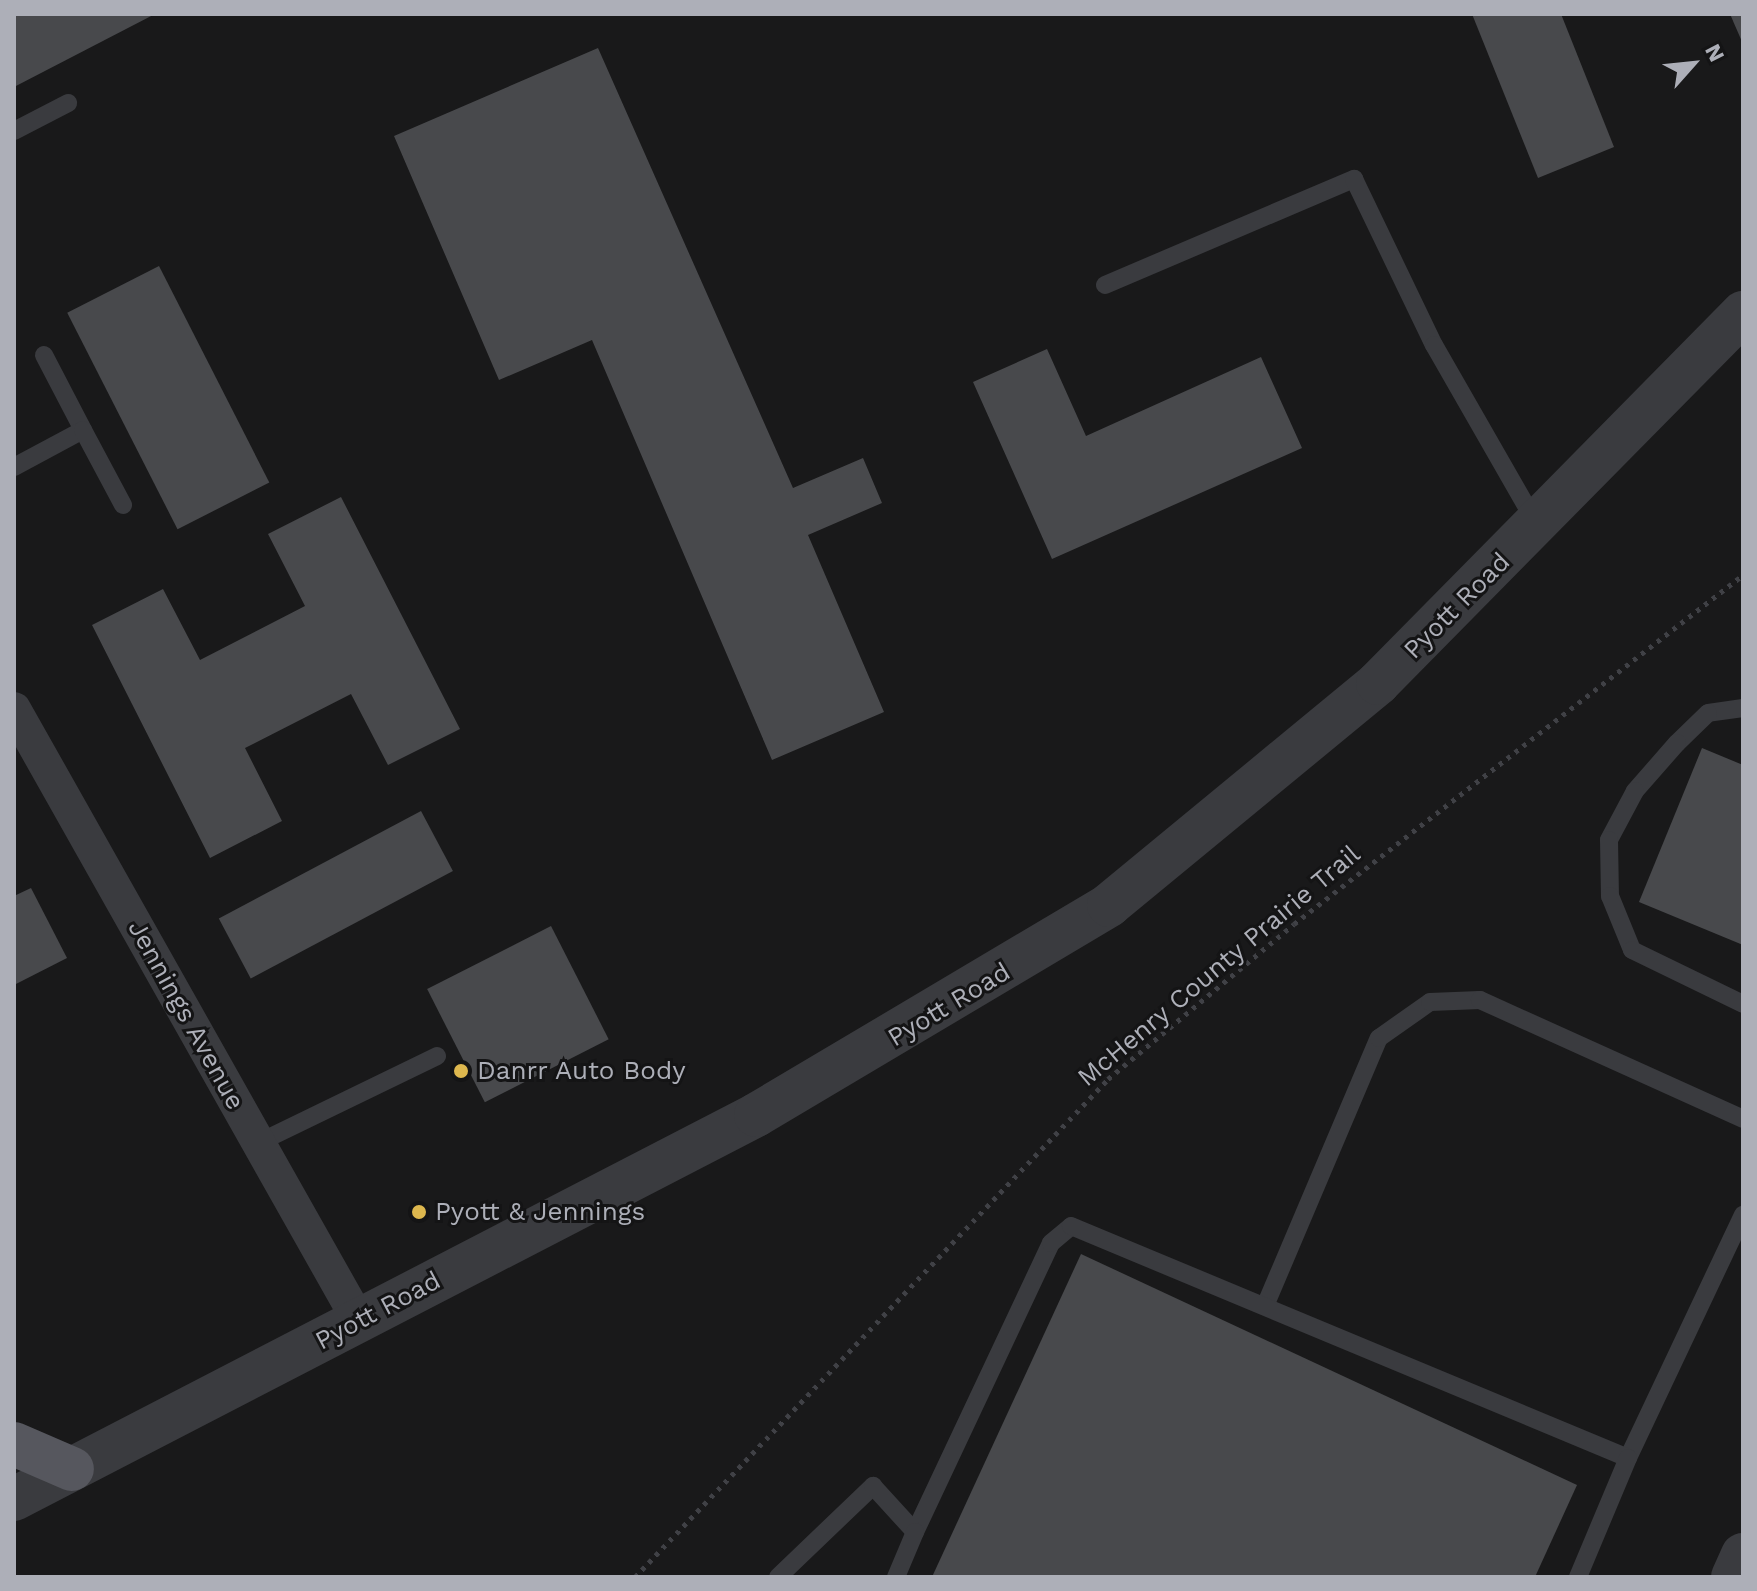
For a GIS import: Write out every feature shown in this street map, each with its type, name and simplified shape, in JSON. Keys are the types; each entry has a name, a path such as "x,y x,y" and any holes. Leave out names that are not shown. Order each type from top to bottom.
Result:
{"main road":[{"path":"14,1444 72,1469"}],"street":[{"name":"Pyott Road","path":"14,1499 912,1029 1109,905 1304,750 1538,525 1743,313"},
{"name":"Jennings Avenue","path":"14,709 359,1321"},
{"path":"1733,1577 1743,1555"}],"lane":[{"path":"14,131 68,103"},
{"path":"1105,285 1354,179 1434,345 1538,525"},
{"path":"44,355 123,505"},
{"path":"14,467 83,430"},
{"path":"1743,708 1708,713 1677,743 1635,791 1609,840 1610,896 1632,950 1743,1004"},
{"path":"1265,1306 1379,1038 1430,1002 1480,1000 1743,1119"},
{"path":"258,1143 437,1056"},
{"path":"1578,1577 1628,1458 1743,1215"},
{"path":"896,1577 1051,1243 1071,1226 1628,1458"},
{"path":"778,1577 873,1486 915,1532"}],"path":[{"name":"McHenry County Prairie Trail","path":"635,1577 1108,1079 1294,924 1743,575"}],"building":[{"path":"14,14 155,14 14,87"},
{"path":"1472,14 1561,14 1614,147 1538,178"},
{"path":"1730,14 1743,14 1743,44"},
{"path":"598,48 793,488 863,458 882,503 808,535 884,712 772,760 592,340 499,380 394,136"},
{"path":"159,266 269,483 178,529 67,313"},
{"path":"1047,349 1086,436 1261,357 1302,448 1052,559 973,382"},
{"path":"341,497 460,729 388,765 351,694 245,748 282,821 210,858 92,625 163,589 200,660 305,606 268,534"},
{"path":"1702,748 1743,765 1743,945 1639,902"},
{"path":"421,811 453,871 251,979 219,919"},
{"path":"31,888 67,958 14,985 14,896"},
{"path":"551,926 609,1039 485,1102 427,989"},
{"path":"1081,1254 1577,1485 1535,1577 932,1577"}],"place":[{"name":"Danrr Auto Body","path":"461,1071"},
{"name":"Pyott & Jennings","path":"419,1212"}]}
